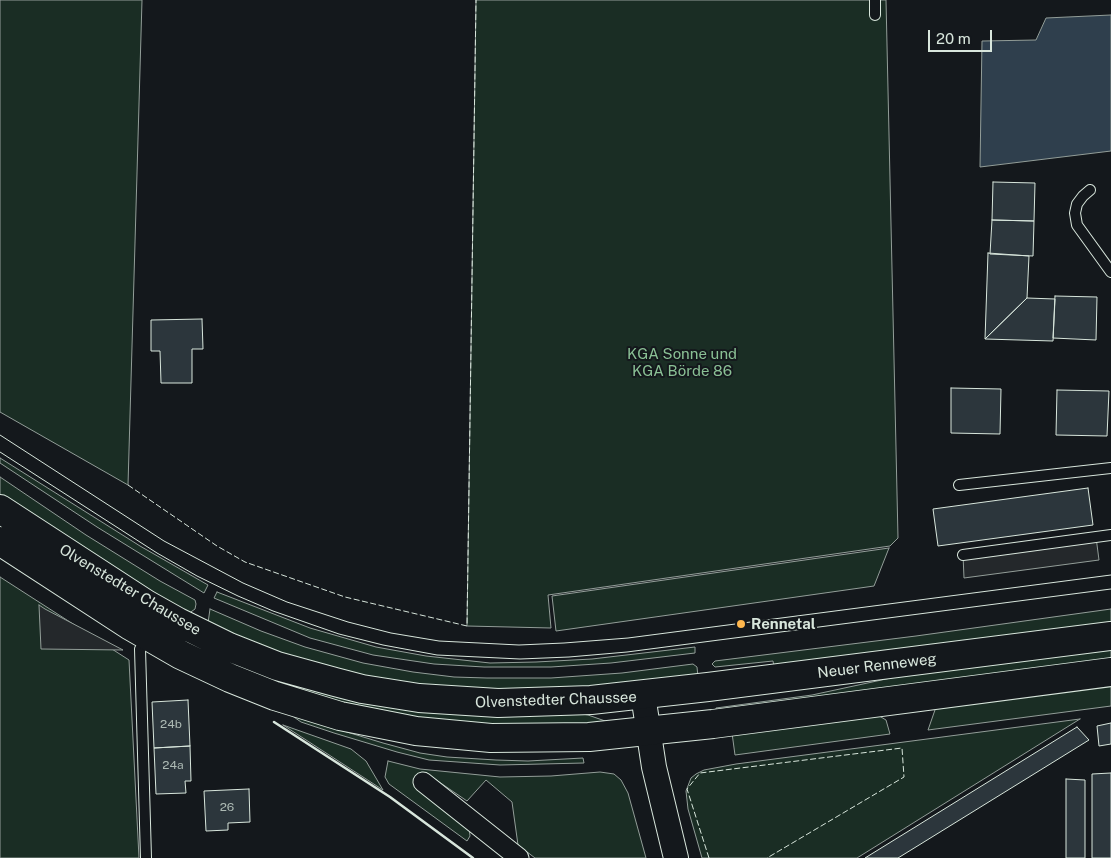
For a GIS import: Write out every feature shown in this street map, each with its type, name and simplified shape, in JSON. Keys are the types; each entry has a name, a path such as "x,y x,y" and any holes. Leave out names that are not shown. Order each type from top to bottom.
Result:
{"main road":[{"name":"Olvenstedter Chaussee","path":"0,509 123,589 178,622 277,666 304,674 388,694 469,702 544,702 643,695"},
{"name":"Olvenstedter Chaussee","path":"0,541 149,637 181,655 248,686 340,716 416,731 491,738 589,737 648,731"},
{"name":"Neuer Renneweg","path":"643,695 1111,636"},
{"path":"648,731 1111,672"}],"street":[{"name":"Olvenstedter Chaussee","path":"643,695 656,780 676,858"},
{"path":"423,782 519,858"}],"lane":[{"path":"875,0 875,15"},
{"path":"1090,190 1078,202 1076,223 1111,272"},
{"path":"959,485 1111,468"},
{"path":"963,554 1111,534"},
{"path":"146,858 140,649 149,637"}],"green space":[{"path":"0,0 142,0 128,485 0,412"},
{"name":"KGA Sonne und KGA Börde 86","path":"476,0 886,0 898,538 890,546 548,595 551,628 467,626"},
{"path":"0,458 140,546 208,585 204,593 97,527 0,463"},
{"path":"0,477 86,535 160,581 195,600 195,609 188,614 184,613 0,497"},
{"path":"0,524 213,653 588,715 608,722 529,729 379,715 221,666 0,531"},
{"path":"889,548 874,586 556,631 552,596"},
{"path":"0,577 129,660 139,858 0,858"},
{"path":"217,592 310,628 376,647 426,656 490,663 592,659 695,647 695,653 611,663 551,667 484,667 434,664 373,655 310,638 214,598"},
{"path":"210,609 305,647 363,663 413,672 454,677 551,678 622,673 693,664 697,667 698,677 510,693 369,680 274,653 208,623"},
{"path":"1111,609 1111,624 774,667 773,661 715,667 712,664 715,661"},
{"path":"1111,647 1111,661 716,712 716,708 812,695 900,676"},
{"path":"1111,684 1111,706 928,730 936,707"},
{"path":"876,714 886,720 890,734 735,755 732,733"},
{"path":"291,715 420,753 447,757 528,761 583,758 584,763 500,765 429,760 334,733 301,722"},
{"path":"1080,719 857,858 702,858 688,809 686,791 691,778 704,770 736,764"},
{"path":"283,725 351,749 366,761 383,790"},
{"path":"388,761 420,769 500,777 551,776 600,772 614,774 621,780 628,793 646,858 535,858 518,845 512,802 486,780 467,801 426,773 416,785 469,828 470,836 467,841 389,784 385,777"}],"shaded area":[{"path":"1096,537 1099,560 964,578 963,555"},
{"path":"39,605 45,609 123,650 41,649"}],"water":[{"path":"1111,15 1111,151 980,167 982,41 1036,40 1046,18"}],"building":[{"path":"993,182 1035,183 1034,221 992,220"},
{"path":"992,220 1034,221 1033,256 990,254"},
{"path":"988,253 1029,256 1027,298 985,339"},
{"path":"1055,296 1097,297 1096,340 1053,338"},
{"path":"1027,298 1055,299 1053,341 985,339"},
{"path":"202,319 203,349 192,349 192,383 161,383 160,351 151,351 151,320"},
{"path":"951,388 1001,389 1000,434 951,433"},
{"path":"1057,390 1109,391 1107,436 1056,435"},
{"path":"1088,488 1093,525 938,546 933,509"},
{"path":"188,700 190,746 154,748 152,702"},
{"path":"1111,723 1111,744 1099,746 1097,726"},
{"path":"1077,727 1089,740 898,858 865,858"},
{"path":"190,746 191,781 185,781 186,793 156,794 154,748"},
{"path":"1111,773 1111,858 1092,858 1092,774"},
{"path":"1066,779 1085,780 1085,858 1066,858"},
{"path":"249,789 250,822 228,823 228,830 206,831 204,791"}],"tram line":[{"path":"0,435 164,541 243,583 287,602 348,622 391,633 439,641 519,645 628,638 1111,575"},
{"path":"0,452 157,553 197,576 238,596 273,611 339,634 383,645 437,655 520,659 627,652 1111,589"}],"fence":[{"path":"128,485 217,546 245,562 345,597 467,626 476,0"},
{"path":"709,858 687,789 700,773 902,748 904,777 767,858"}],"wall":[{"path":"274,722 390,797 473,858"}],"place":[{"name":"Rennetal","path":"741,624"}]}
